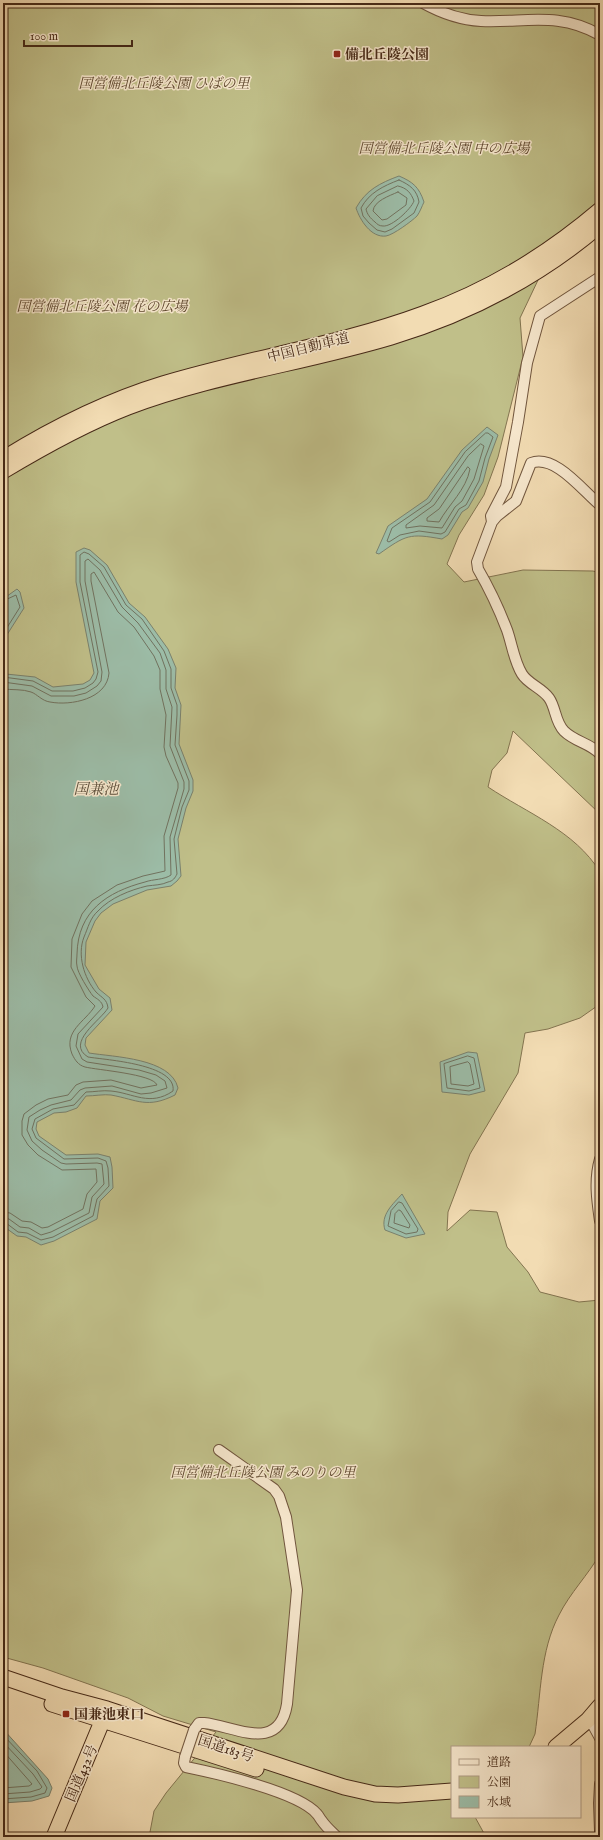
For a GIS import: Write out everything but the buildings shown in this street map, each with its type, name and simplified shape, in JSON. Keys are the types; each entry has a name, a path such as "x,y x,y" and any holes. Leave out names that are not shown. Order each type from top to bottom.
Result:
{"highway":[{"name":"中国自動車道","path":"3,459 51,431 87,413 124,398 199,374 381,328 456,301 498,282 535,260 572,234 600,210"},
{"name":"中国自動車道","path":"3,471 60,438 129,407 204,384 390,337 461,312 502,292 540,270 578,244 600,225"},
{"name":"国道183号","path":"3,1677 62,1697 105,1715 342,1796 373,1803 425,1804 451,1800"},
{"name":"国道183号","path":"3,1687 105,1715 344,1787 375,1794 398,1795 451,1791"},
{"path":"572,1746 596,1726 600,1706"},
{"name":"国道432号","path":"54,1837 105,1715"},
{"path":"558,1746 596,1726"}],"street":[{"path":"423,3 435,10 456,17 480,21 546,19 563,20 600,35"},
{"path":"492,522 491,516 506,487 527,363 540,316 600,277"},
{"path":"600,505 561,470 549,462 538,460 531,463 516,501 497,516 492,522 477,562 478,569 506,629 517,665 527,680 548,696 559,724 564,731 570,736 595,748 600,754"},
{"path":"600,1159 597,1172 596,1194 600,1221"},
{"path":"218,1450 274,1489 279,1496 286,1517 297,1597 287,1704 286,1711 280,1724 271,1731 259,1734 204,1722 199,1723 194,1730 184,1763 186,1767 245,1782 285,1795 302,1803 317,1813 322,1821 337,1837"},
{"path":"600,1784 600,1831"}],"green space":[{"name":"国営備北丘陵公園 みのりの里","path":"3,3 600,3 600,204 558,238 520,318 523,357 498,457 484,495 459,535 447,564 464,582 523,570 593,571 600,573 600,814 513,731 507,753 492,770 488,787 564,834 590,858 600,872 600,1004 580,1018 548,1029 525,1033 518,1073 470,1154 448,1212 447,1231 470,1210 497,1212 507,1247 528,1272 540,1292 579,1302 600,1300 600,1554 563,1607 553,1629 548,1643 542,1673 535,1734 529,1746 451,1746 451,1818 476,1818 486,1837 152,1837 150,1832 154,1811 166,1793 216,1732 163,1716 128,1698 43,1668 3,1657"}],"water":[{"path":"399,176 408,180 418,189 424,202 417,216 411,221 393,233 386,236 381,236 371,231 363,223 356,208 364,196 374,188"},
{"path":"487,427 498,435 489,459 483,482 468,508 462,512 448,535 442,539 422,536 408,537 402,539 379,554 376,553 388,526 427,499 462,450"},
{"name":"国兼池","path":"84,548 90,550 107,565 129,603 145,617 168,649 176,668 175,688 181,705 179,744 193,780 193,791 186,808 178,839 181,876 171,886 147,890 113,904 101,913 95,921 86,942 85,965 99,989 110,998 112,1010 86,1038 85,1045 89,1053 140,1061 165,1070 173,1078 178,1088 175,1095 157,1102 136,1101 111,1095 86,1096 77,1108 66,1112 54,1113 37,1122 36,1129 39,1136 66,1155 98,1154 110,1157 113,1188 100,1201 97,1219 54,1241 41,1245 26,1237 17,1236 3,1226 3,672 6,674 35,677 53,687 83,684 90,680 94,673 76,582 76,552"},
{"path":"17,589 20,592 24,608 3,641 3,599"},
{"path":"468,1052 477,1053 485,1091 469,1095 442,1092 440,1062"},
{"path":"402,1194 425,1234 406,1238 385,1230 384,1219 388,1210"},
{"path":"3,1729 48,1779 52,1788 49,1796 32,1801 3,1803"}],"place":[{"name":"備北丘陵公園","path":"337,54"},
{"name":"国兼池東口","path":"66,1714"}],"park label":[{"name":"国営備北丘陵公園 ひばの里","path":"164,83"},
{"name":"国営備北丘陵公園 中の広場","path":"444,148"},
{"name":"国営備北丘陵公園 花の広場","path":"102,306"}]}
